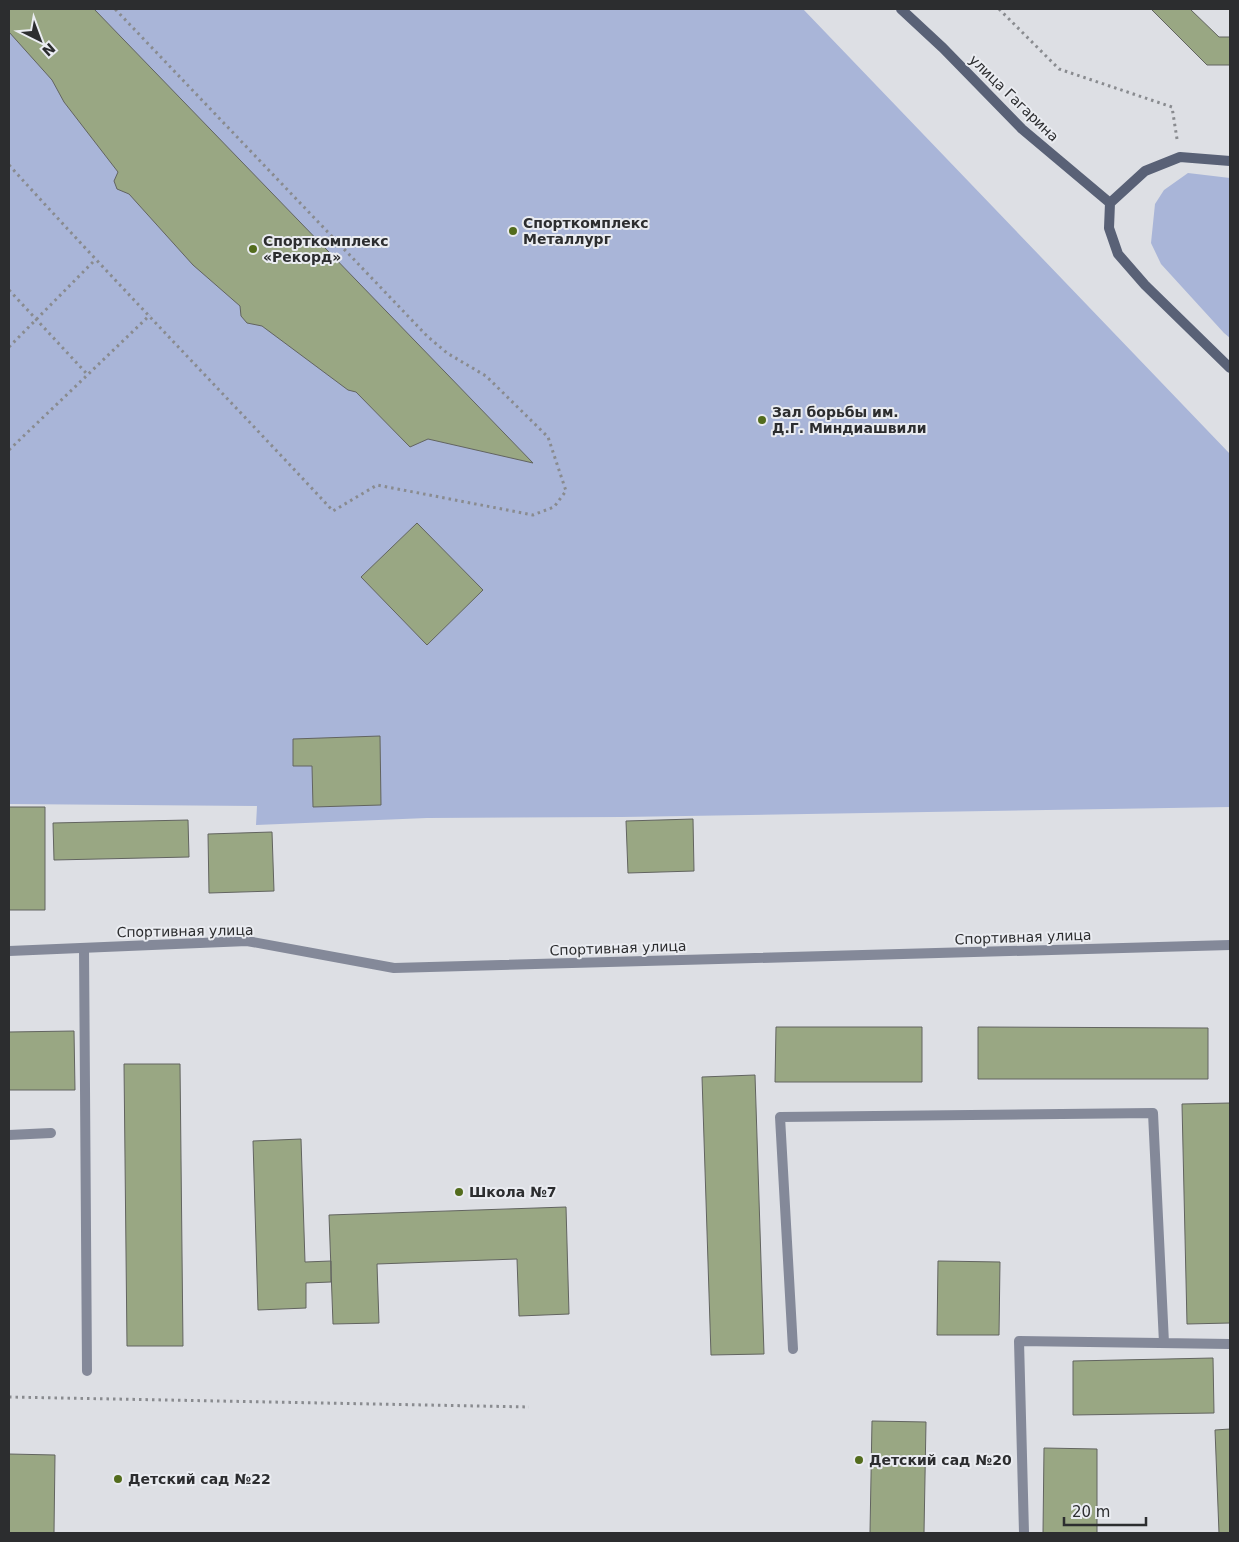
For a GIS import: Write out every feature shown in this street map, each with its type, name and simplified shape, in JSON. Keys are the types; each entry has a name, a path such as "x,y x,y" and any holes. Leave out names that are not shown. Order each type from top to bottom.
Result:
{"main road":[{"name":"улица Гагарина","path":"906,10 1022,129 1110,203"},
{"path":"1230,160 1180,157 1146,171 1110,203 1110,228 1118,254 1145,285 1230,368"}],"street":[{"name":"Спортивная улица","path":"9,951 248,941 394,968 1230,944"},
{"path":"84,948 87,1371"},
{"path":"793,1349 780,1117 1153,1113 1164,1343"},
{"path":"9,1135 51,1133"},
{"path":"1024,1533 1019,1341 1230,1344"}],"path":[{"path":"9,165 95,260 150,315 333,511 377,485 533,515 554,508 566,491 548,437 486,376 447,353 427,336 115,9"},
{"path":"999,9 1060,69 1172,107 1180,157"},
{"path":"9,347 95,260"},
{"path":"9,290 88,374"},
{"path":"9,450 150,315"},
{"path":"9,1397 529,1407"}],"shaded area":[{"name":"Спорткомплекс Металлург","path":"9,9 803,9 1230,454 1230,807 622,817 427,818 256,825 257,806 9,804"},
{"path":"1188,173 1230,178 1230,338 1161,264 1151,243 1155,204 1164,190"}],"building":[{"name":"Спорткомплекс «Рекорд»","path":"9,9 94,9 533,463 428,439 410,447 356,392 348,390 262,326 247,323 241,316 240,306 193,265 129,194 117,189 114,181 118,172 64,102 52,80 9,32"},
{"path":"1151,9 1190,9 1219,37 1230,37 1230,65 1207,65"},
{"path":"417,523 483,590 427,645 361,577"},
{"path":"380,736 381,805 313,807 312,766 293,766 293,739"},
{"path":"9,807 45,807 45,910 9,910"},
{"path":"693,819 694,871 628,873 626,821"},
{"path":"188,820 189,857 54,860 53,823"},
{"path":"272,832 274,891 209,893 208,834"},
{"path":"776,1027 922,1027 922,1082 775,1082"},
{"path":"978,1027 1208,1028 1208,1079 978,1079"},
{"path":"74,1031 75,1090 9,1090 9,1032"},
{"path":"124,1064 180,1064 183,1346 127,1346"},
{"path":"755,1075 764,1354 711,1355 702,1077"},
{"path":"1230,1103 1230,1323 1187,1324 1182,1104"},
{"path":"301,1139 305,1262 331,1261 331,1282 306,1283 306,1308 258,1310 253,1141"},
{"path":"566,1207 569,1314 519,1316 517,1259 377,1264 379,1323 333,1324 329,1215"},
{"path":"938,1261 1000,1262 999,1335 937,1335"},
{"path":"1213,1358 1214,1413 1073,1415 1073,1361"},
{"path":"872,1421 926,1422 924,1533 870,1533"},
{"path":"1230,1429 1230,1533 1219,1533 1215,1430"},
{"path":"1044,1448 1097,1449 1097,1533 1043,1533"},
{"path":"9,1454 55,1455 54,1533 9,1533"}],"place":[{"name":"Спорткомплекс Металлург","path":"513,231"},
{"name":"Спорткомплекс «Рекорд»","path":"253,249"},
{"name":"Зал борьбы им. Д.Г. Миндиашвили","path":"762,420"},
{"name":"Школа №7","path":"459,1192"},
{"name":"Детский сад №20","path":"859,1460"},
{"name":"Детский сад №22","path":"118,1479"}]}
